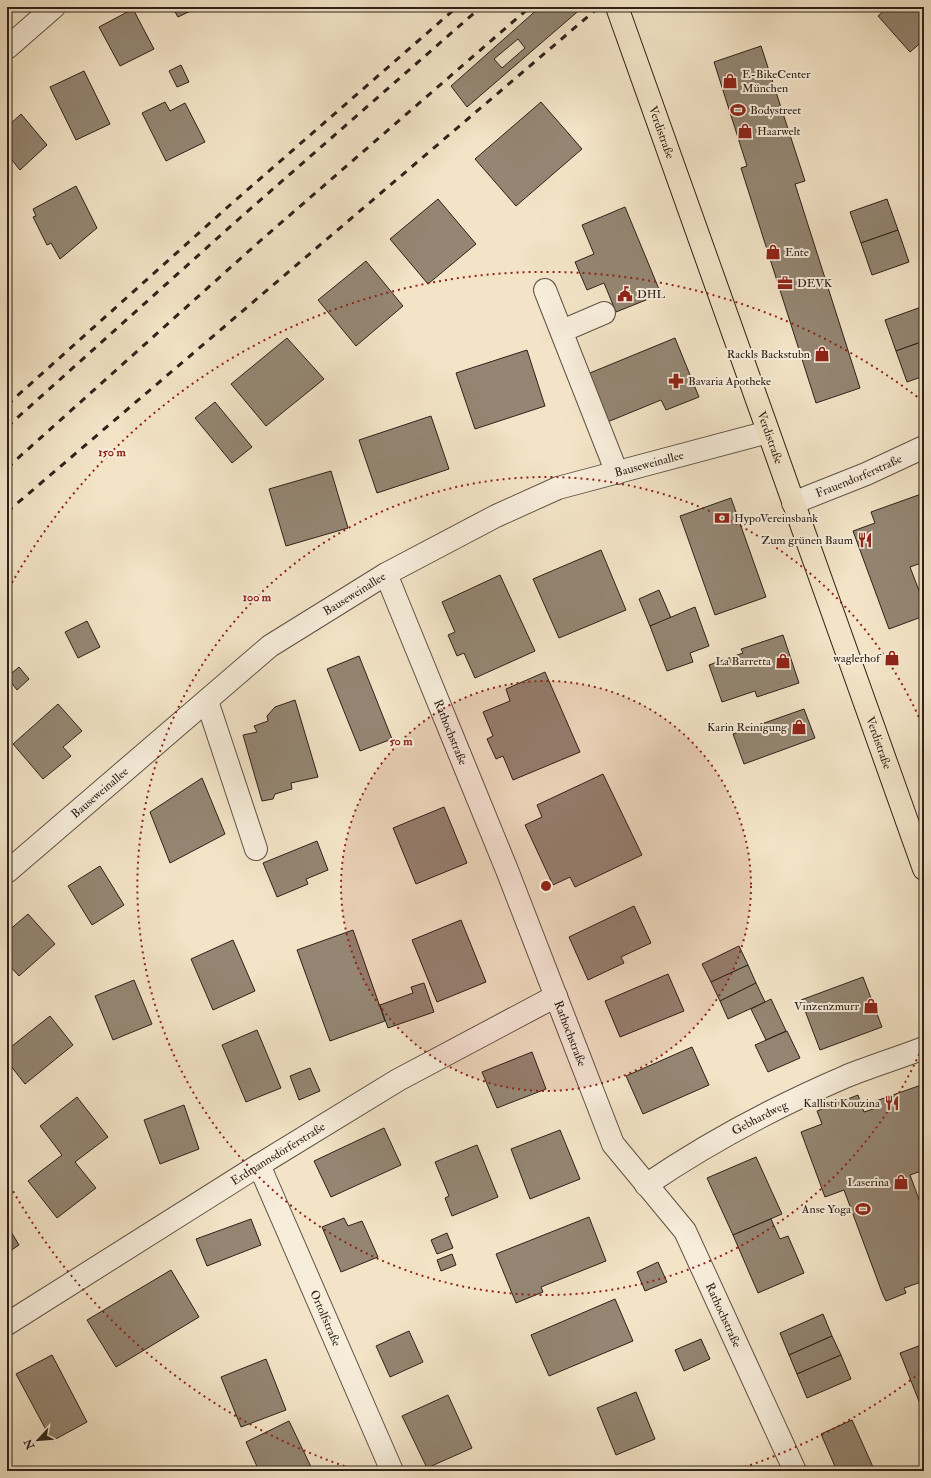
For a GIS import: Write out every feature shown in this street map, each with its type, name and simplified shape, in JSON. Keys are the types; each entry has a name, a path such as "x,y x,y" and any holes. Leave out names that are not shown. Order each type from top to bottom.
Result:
{"main road":[{"name":"Verdistraße","path":"617,7 924,868"}],"street":[{"path":"7,48 54,7"},
{"path":"546,290 617,473"},
{"path":"562,331 604,314"},
{"name":"Bauseweinallee","path":"7,872 270,646 386,574 496,516 558,488 768,432"},
{"name":"Frauendorferstraße","path":"793,503 866,474 924,447"},
{"name":"Rathochstraße","path":"386,574 507,870 613,1144 685,1231 795,1471"},
{"path":"207,701 256,849"},
{"name":"Erdmannsdörferstraße","path":"7,1324 259,1165 398,1080 556,996"},
{"name":"Gebhardweg","path":"646,1185 680,1162 764,1114 848,1076 924,1048"},
{"name":"Ortolfstraße","path":"259,1165 392,1471"}],"building":[{"path":"172,7 199,7 178,17"},
{"path":"540,7 583,7 467,107 451,86","holes":["518,39 525,48 502,68 494,59"]},
{"path":"888,7 915,7 924,17 924,40 910,52 878,16"},
{"path":"915,7 924,7 924,17"},
{"path":"133,9 154,49 120,66 99,27"},
{"path":"761,46 805,181 795,184 860,388 816,403 741,168 747,166 714,62"},
{"path":"181,65 189,82 177,87 169,71"},
{"path":"84,71 110,124 76,140 50,87"},
{"path":"165,102 170,111 185,103 205,142 166,161 142,113"},
{"path":"541,102 582,149 516,206 475,159"},
{"path":"21,114 47,145 20,170 7,154 7,127"},
{"path":"76,186 97,228 60,259 51,243 47,245 33,217 36,216 33,209"},
{"path":"438,199 476,244 428,284 390,239"},
{"path":"887,199 898,230 861,243 850,212"},
{"path":"625,207 661,294 616,312 604,283 587,290 575,262 594,254 582,225"},
{"path":"898,230 909,262 872,275 861,243"},
{"path":"366,261 403,306 356,346 318,300"},
{"path":"924,306 924,341 896,351 885,320"},
{"path":"287,338 324,379 266,426 231,384"},
{"path":"675,338 699,397 666,410 661,400 605,423 585,375"},
{"path":"924,341 924,376 907,382 896,351"},
{"path":"527,350 545,406 475,429 456,373"},
{"path":"215,402 252,447 232,463 195,418"},
{"path":"431,416 449,469 377,493 359,440"},
{"path":"331,471 348,528 286,546 269,489"},
{"path":"924,493 924,562 910,567 924,604 924,616 889,629 853,531 875,523 871,512"},
{"path":"731,498 766,597 715,615 680,516"},
{"path":"601,550 626,610 559,638 533,579"},
{"path":"500,575 535,651 475,678 464,653 457,656 448,635 455,632 442,602"},
{"path":"659,590 671,618 650,626 639,599"},
{"path":"695,607 709,646 690,653 693,662 667,671 650,626"},
{"path":"87,621 100,647 78,658 65,632"},
{"path":"783,635 799,683 757,697 755,691 722,702 709,665 743,653 741,649"},
{"path":"359,656 392,739 360,751 327,669"},
{"path":"19,667 29,679 17,690 7,677"},
{"path":"545,672 580,752 513,780 503,756 496,759 487,739 493,736 483,712 510,701 506,689"},
{"path":"295,700 318,777 291,783 292,789 275,794 273,799 262,801 243,735 257,732 254,726 268,721 267,716 275,707"},
{"path":"58,704 82,731 63,747 71,756 43,779 13,744"},
{"path":"804,709 815,738 744,764 733,734"},
{"path":"603,774 642,855 575,887 570,877 553,885 525,825 542,817 537,805"},
{"path":"202,778 225,834 170,863 150,812"},
{"path":"444,807 467,863 416,884 393,828"},
{"path":"317,841 328,870 306,879 308,884 277,897 263,863"},
{"path":"100,866 124,905 92,925 68,886"},
{"path":"634,906 651,943 621,957 624,963 588,980 569,937"},
{"path":"28,914 55,944 19,976 7,963 7,932"},
{"path":"461,920 486,982 437,1002 412,940"},
{"path":"353,930 385,1021 330,1041 297,950"},
{"path":"233,940 255,991 213,1010 191,959"},
{"path":"739,946 748,965 711,982 702,964"},
{"path":"748,965 756,983 720,1001 711,982"},
{"path":"668,974 684,1011 620,1037 605,1001"},
{"path":"863,977 882,1027 820,1050 801,1000"},
{"path":"134,980 152,1024 113,1040 95,996"},
{"path":"424,983 434,1012 388,1028 380,1005 413,993 411,987"},
{"path":"756,983 765,1002 728,1019 720,1001"},
{"path":"771,999 786,1031 766,1040 751,1009"},
{"path":"50,1016 73,1045 25,1084 7,1061 7,1050"},
{"path":"257,1030 281,1088 246,1102 222,1045"},
{"path":"787,1031 800,1058 768,1072 755,1045"},
{"path":"692,1047 709,1085 643,1114 626,1076"},
{"path":"532,1052 546,1089 497,1108 482,1072"},
{"path":"310,1068 320,1091 299,1100 290,1076"},
{"path":"924,1084 924,1170 910,1175 924,1213 924,1281 904,1288 906,1293 886,1301 844,1190 825,1197 801,1132 822,1124 817,1111 858,1095 864,1112 876,1108 873,1102"},
{"path":"77,1097 108,1137 75,1162 96,1188 57,1218 28,1181 62,1155 40,1126"},
{"path":"184,1105 199,1149 160,1164 144,1120"},
{"path":"384,1128 401,1165 331,1197 314,1161"},
{"path":"560,1130 580,1179 530,1199 511,1149"},
{"path":"477,1145 498,1197 452,1216 445,1198 449,1196 435,1162"},
{"path":"756,1157 782,1214 733,1235 707,1178"},
{"path":"589,1217 606,1261 541,1287 543,1292 516,1303 496,1254"},
{"path":"344,1218 348,1226 362,1221 378,1257 341,1272 322,1227"},
{"path":"251,1219 261,1245 207,1266 196,1239"},
{"path":"771,1219 780,1239 788,1236 804,1273 758,1293 733,1235"},
{"path":"7,1225 19,1245 7,1253"},
{"path":"447,1233 453,1248 437,1254 431,1240"},
{"path":"452,1254 456,1265 441,1271 437,1260"},
{"path":"658,1262 667,1282 645,1291 637,1272"},
{"path":"171,1270 199,1317 116,1367 87,1320"},
{"path":"615,1299 633,1341 549,1376 531,1335"},
{"path":"823,1314 832,1336 789,1355 780,1333"},
{"path":"409,1331 423,1362 390,1377 376,1346"},
{"path":"832,1336 841,1355 797,1374 789,1355"},
{"path":"701,1339 710,1359 684,1371 675,1350"},
{"path":"924,1344 924,1414 900,1353"},
{"path":"52,1355 87,1422 52,1441 16,1374"},
{"path":"841,1355 851,1379 807,1398 797,1374"},
{"path":"266,1359 286,1410 241,1427 221,1377"},
{"path":"636,1392 655,1439 616,1455 597,1408"},
{"path":"448,1395 472,1448 427,1468 402,1416"},
{"path":"852,1420 873,1467 863,1471 837,1471 821,1434"},
{"path":"289,1421 313,1471 259,1471 246,1442"}],"railway":[{"path":"7,405 230,205 457,7"},
{"path":"7,427 241,217 481,7"},
{"path":"7,468 260,241 530,7"},
{"path":"7,512 599,7"}],"place":[{"name":"E-BikeCenter München","path":"730,81"},
{"name":"Bodystreet","path":"738,110"},
{"name":"Haarwelt","path":"745,131"},
{"name":"Ente","path":"773,252"},
{"name":"DEVK","path":"785,283"},
{"name":"DHL","path":"625,294"},
{"name":"Rackls Backstubn","path":"822,354"},
{"name":"Bavaria Apotheke","path":"676,381"},
{"name":"HypoVereinsbank","path":"722,518"},
{"name":"Zum grünen Baum","path":"865,540"},
{"name":"waglerhof","path":"892,658"},
{"name":"La Barretta","path":"783,661"},
{"name":"Karin Reinigung","path":"799,727"},
{"name":"Vinzenzmurr","path":"871,1006"},
{"name":"Kallisti Kouzina","path":"892,1103"},
{"name":"Laserina","path":"901,1182"},
{"name":"Anse Yoga","path":"863,1209"}]}
